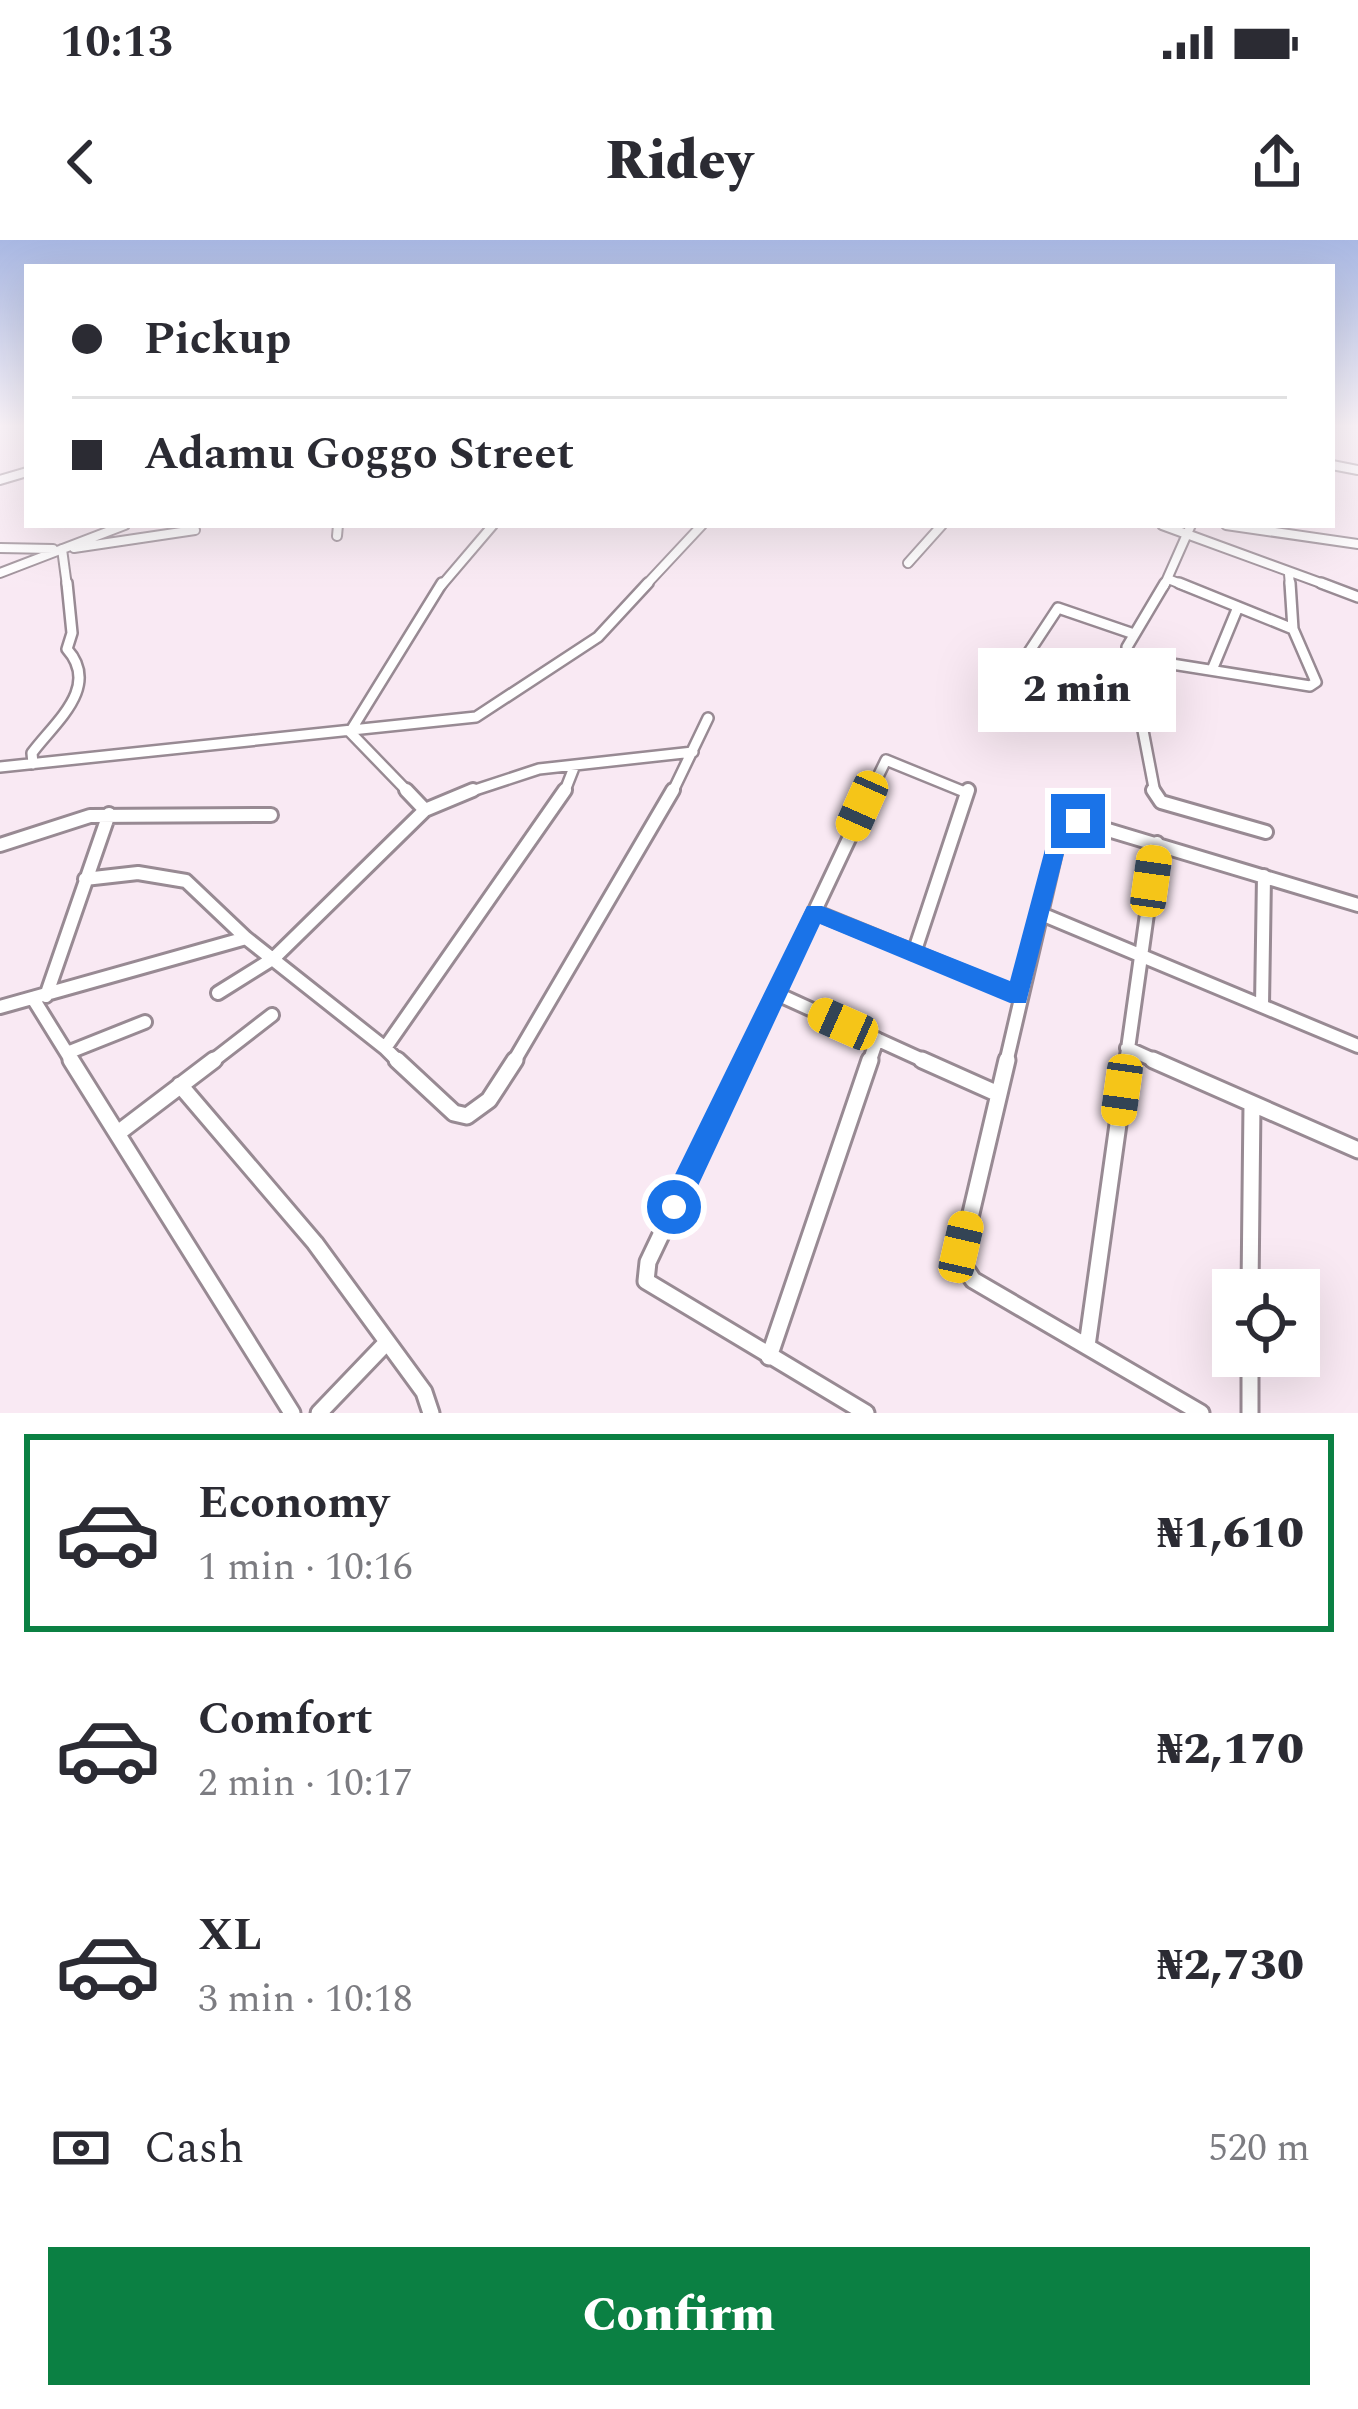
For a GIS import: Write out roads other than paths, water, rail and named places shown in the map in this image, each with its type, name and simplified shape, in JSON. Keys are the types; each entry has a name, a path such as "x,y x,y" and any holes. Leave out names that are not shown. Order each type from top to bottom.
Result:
{"street":[{"path":"0,573 117,528"},
{"path":"337,536 338,528"},
{"path":"350,732 452,568 490,528"},
{"path":"0,766 476,717 598,638 699,528"},
{"path":"908,563 939,528"},
{"path":"1291,529 1358,544"},
{"path":"0,548 63,549 195,530"},
{"path":"1266,832 1168,805 1153,794 1128,656 1131,633 1168,579 1191,531 1289,574 1358,597"},
{"path":"34,764 32,753 83,687 86,674 81,661 67,649 72,633 63,609 69,562 63,549"},
{"path":"1128,656 1310,686 1316,682 1293,629 1289,574"},
{"path":"1168,579 1293,629"},
{"path":"1027,655 1058,608 1131,633"},
{"path":"1212,670 1238,608"},
{"path":"85,879 138,873 180,879 385,1048 454,1113 467,1117 480,1108 600,925 708,718"},
{"path":"350,732 425,810"},
{"path":"218,993 274,958 425,810 496,780 575,765 693,752"},
{"path":"866,1413 646,1281 648,1262 886,760 968,789 914,953"},
{"path":"385,1048 558,807 575,765"},
{"path":"0,858 4,844 109,814 271,815"},
{"path":"109,814 40,998 67,1053 292,1413"},
{"path":"1201,1413 963,1270 961,1247 1062,823 1078,821 1358,905"},
{"path":"1087,1346 1157,844"},
{"path":"1262,1006 1264,876"},
{"path":"815,912 1018,995"},
{"path":"1039,913 1358,1046"},
{"path":"0,1007 246,938"},
{"path":"775,993 996,1093"},
{"path":"118,1133 272,1016"},
{"path":"67,1053 145,1022"},
{"path":"769,1357 877,1039"},
{"path":"1127,1048 1358,1150"},
{"path":"180,1085 315,1244 424,1392 431,1413"},
{"path":"1250,1269 1252,1104"},
{"path":"319,1413 387,1342"},
{"path":"1250,1377 1250,1413"}]}
